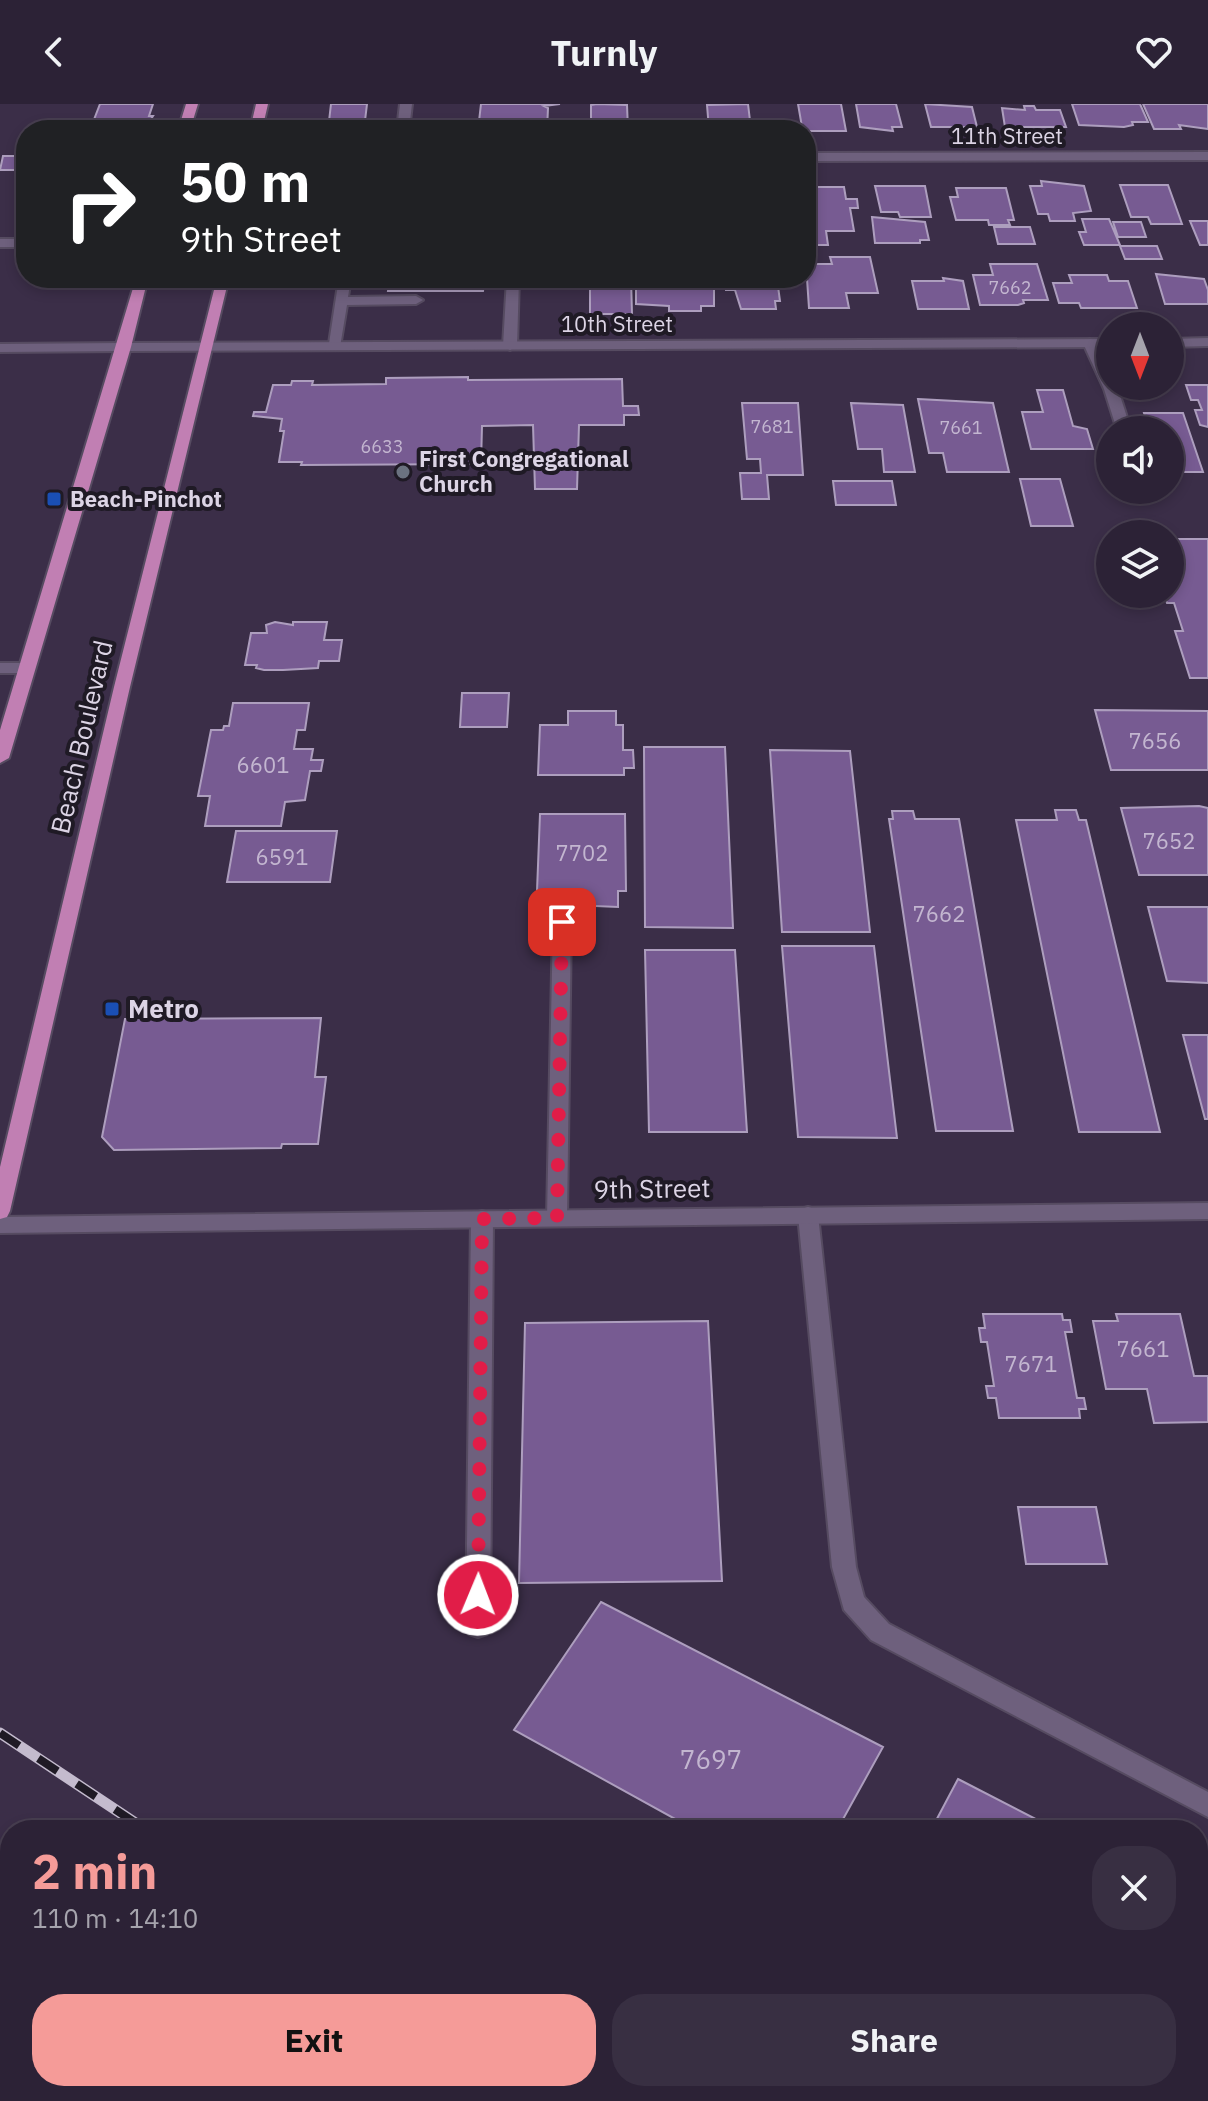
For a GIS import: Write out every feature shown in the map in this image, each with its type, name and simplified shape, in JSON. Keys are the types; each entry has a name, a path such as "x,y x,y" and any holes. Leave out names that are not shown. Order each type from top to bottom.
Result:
{"main road":[{"path":"0,758 139,288"},
{"name":"Beach Boulevard","path":"0,1211 122,687 221,288"}],"street":[{"name":"11th Street","path":"816,157 1208,156"},
{"path":"333,347 343,288"},
{"path":"510,346 513,288"},
{"path":"341,301 416,300"},
{"path":"1184,343 1208,342"},
{"path":"1090,343 1120,416"},
{"name":"10th Street","path":"0,348 1096,343"},
{"path":"0,668 27,668"},
{"path":"557,1218 562,922"},
{"name":"9th Street","path":"0,1225 1208,1211"},
{"path":"808,1215 844,1567 853,1602 880,1632 1208,1805"},
{"path":"478,1626 482,1219"}],"building":[{"path":"100,104 153,104 150,120 94,120"},
{"path":"331,104 367,104 365,120 329,120"},
{"path":"481,104 560,104 544,106 548,108 547,120 479,120"},
{"path":"748,104 750,120 708,120 707,105"},
{"path":"798,104 841,104 846,131 816,131 816,120 801,120"},
{"path":"856,104 896,104 902,127 892,127 893,131 860,127"},
{"path":"925,104 972,107 977,127 931,127"},
{"path":"1072,104 1140,104 1148,122 1132,122 1133,125 1124,127 1079,125"},
{"path":"1143,104 1208,104 1208,129 1179,125 1181,129 1154,129"},
{"path":"591,105 627,105 628,120 591,120"},
{"path":"1024,106 1034,106 1036,110 1060,110 1066,127 1005,127 1002,108 1025,110"},
{"path":"3,156 16,156 16,170 0,170"},
{"path":"1041,181 1084,186 1091,211 1073,213 1075,221 1050,221 1048,214 1038,214 1030,186 1042,186"},
{"path":"1120,185 1168,185 1182,224 1151,224 1148,217 1131,217"},
{"path":"875,186 925,186 931,217 900,217 898,212 881,212"},
{"path":"816,187 844,187 846,199 857,199 858,208 850,208 854,231 826,231 828,245 816,245"},
{"path":"956,188 1006,188 1014,220 1008,220 1010,225 989,225 988,220 956,220 950,197 958,197"},
{"path":"872,217 925,222 929,240 920,240 920,243 875,243"},
{"path":"1082,219 1109,219 1120,245 1084,245 1079,232 1086,232"},
{"path":"1190,221 1208,221 1208,245 1200,245"},
{"path":"1113,222 1141,222 1146,237 1118,237"},
{"path":"994,227 1030,227 1035,244 998,244"},
{"path":"1120,246 1157,246 1162,259 1125,259"},
{"path":"830,257 870,257 878,293 846,293 849,308 809,308 808,288 816,288 816,264 832,264"},
{"path":"990,264 1037,264 1048,300 1023,300 1024,303 1018,305 980,305 973,275 993,275"},
{"path":"1156,274 1204,279 1208,304 1165,304"},
{"path":"1069,275 1107,275 1109,281 1128,281 1137,308 1081,308 1079,303 1059,303 1053,283 1072,283"},
{"path":"943,278 963,281 969,309 918,309 912,281 944,281"},
{"path":"388,288 483,288 483,291 388,291"},
{"path":"590,288 631,288 632,314 590,314"},
{"path":"636,288 714,288 714,306 701,306 701,311 669,311 669,306 636,304"},
{"path":"778,288 780,301 775,301 776,309 741,309 735,290 726,290"},
{"path":"468,377 468,380 622,379 623,406 638,406 639,415 624,415 624,425 579,425 577,489 535,489 533,425 482,426 481,464 301,465 302,462 279,462 284,431 280,431 282,419 253,416 254,412 266,412 273,385 291,385 292,381 313,381 312,385 386,384 386,378"},
{"path":"1186,385 1208,385 1208,427 1200,425 1195,410 1202,410 1198,400 1191,400"},
{"path":"1037,390 1063,390 1073,426 1087,429 1093,449 1031,449 1022,412 1043,412"},
{"path":"918,399 993,403 1009,472 947,472 943,453 929,453"},
{"path":"742,403 798,403 803,475 767,475 769,499 742,499 740,473 761,473 760,459 747,459"},
{"path":"851,403 903,405 915,472 884,472 882,449 858,449"},
{"path":"1144,413 1183,413 1203,472 1184,472 1184,416 1145,416"},
{"path":"1020,479 1060,479 1073,526 1031,526"},
{"path":"833,481 892,481 896,505 836,505"},
{"path":"1184,539 1208,539 1208,678 1190,678 1175,631 1183,631 1176,608 1184,608"},
{"path":"275,622 293,625 293,622 327,622 324,640 342,640 339,661 319,661 318,668 283,670 264,670 256,668 257,665 245,665 251,633 267,633 266,625"},
{"path":"462,693 509,693 507,727 460,727"},
{"path":"233,703 309,703 305,730 297,730 294,749 313,749 311,760 323,760 321,771 310,771 305,800 285,802 281,826 205,826 210,796 198,796 211,730 223,730 224,726 229,726"},
{"path":"1095,710 1208,711 1208,770 1111,770"},
{"path":"568,711 616,711 616,725 623,725 623,750 633,750 634,768 624,768 624,775 538,775 540,725 568,725"},
{"path":"644,747 725,747 733,928 645,927"},
{"path":"770,750 850,751 870,932 782,932"},
{"path":"1121,808 1208,808 1208,875 1139,875"},
{"path":"1055,810 1076,810 1079,820 1086,820 1160,1132 1079,1132 1016,820 1057,820"},
{"path":"892,811 913,811 915,819 959,819 1013,1131 936,1131 889,819 893,819"},
{"path":"540,814 625,814 626,891 618,891 618,907 548,904 549,891 537,891"},
{"path":"236,831 337,831 330,882 227,882"},
{"path":"1148,907 1208,907 1208,983 1167,981"},
{"path":"782,946 874,946 897,1138 798,1137"},
{"path":"645,950 735,950 747,1132 649,1132"},
{"path":"321,1018 315,1077 326,1077 318,1144 282,1144 281,1148 114,1150 102,1137 125,1019"},
{"path":"1183,1035 1208,1035 1208,1119 1205,1119"},
{"path":"983,1314 1062,1314 1063,1320 1070,1320 1072,1332 1065,1332 1077,1398 1084,1398 1086,1409 1079,1409 1080,1418 999,1418 996,1398 988,1398 986,1386 994,1386 987,1342 981,1342 979,1328 985,1328"},
{"path":"1116,1314 1180,1314 1194,1376 1208,1376 1208,1422 1154,1423 1147,1389 1106,1389 1093,1321 1118,1321"},
{"path":"708,1321 722,1581 519,1583 525,1323"},
{"path":"1018,1507 1096,1507 1107,1564 1026,1564"},
{"path":"601,1602 883,1747 843,1820 677,1820 514,1730"},
{"path":"958,1779 1038,1820 936,1820"}],"railway":[{"path":"0,1733 131,1820"}],"place":[{"name":"First Congregational Church","path":"403,472"},
{"name":"Beach-Pinchot","path":"54,499"},
{"name":"Metro","path":"112,1009"}],"route":[{"path":"478,1595 482,1219 557,1218 562,922"}]}
